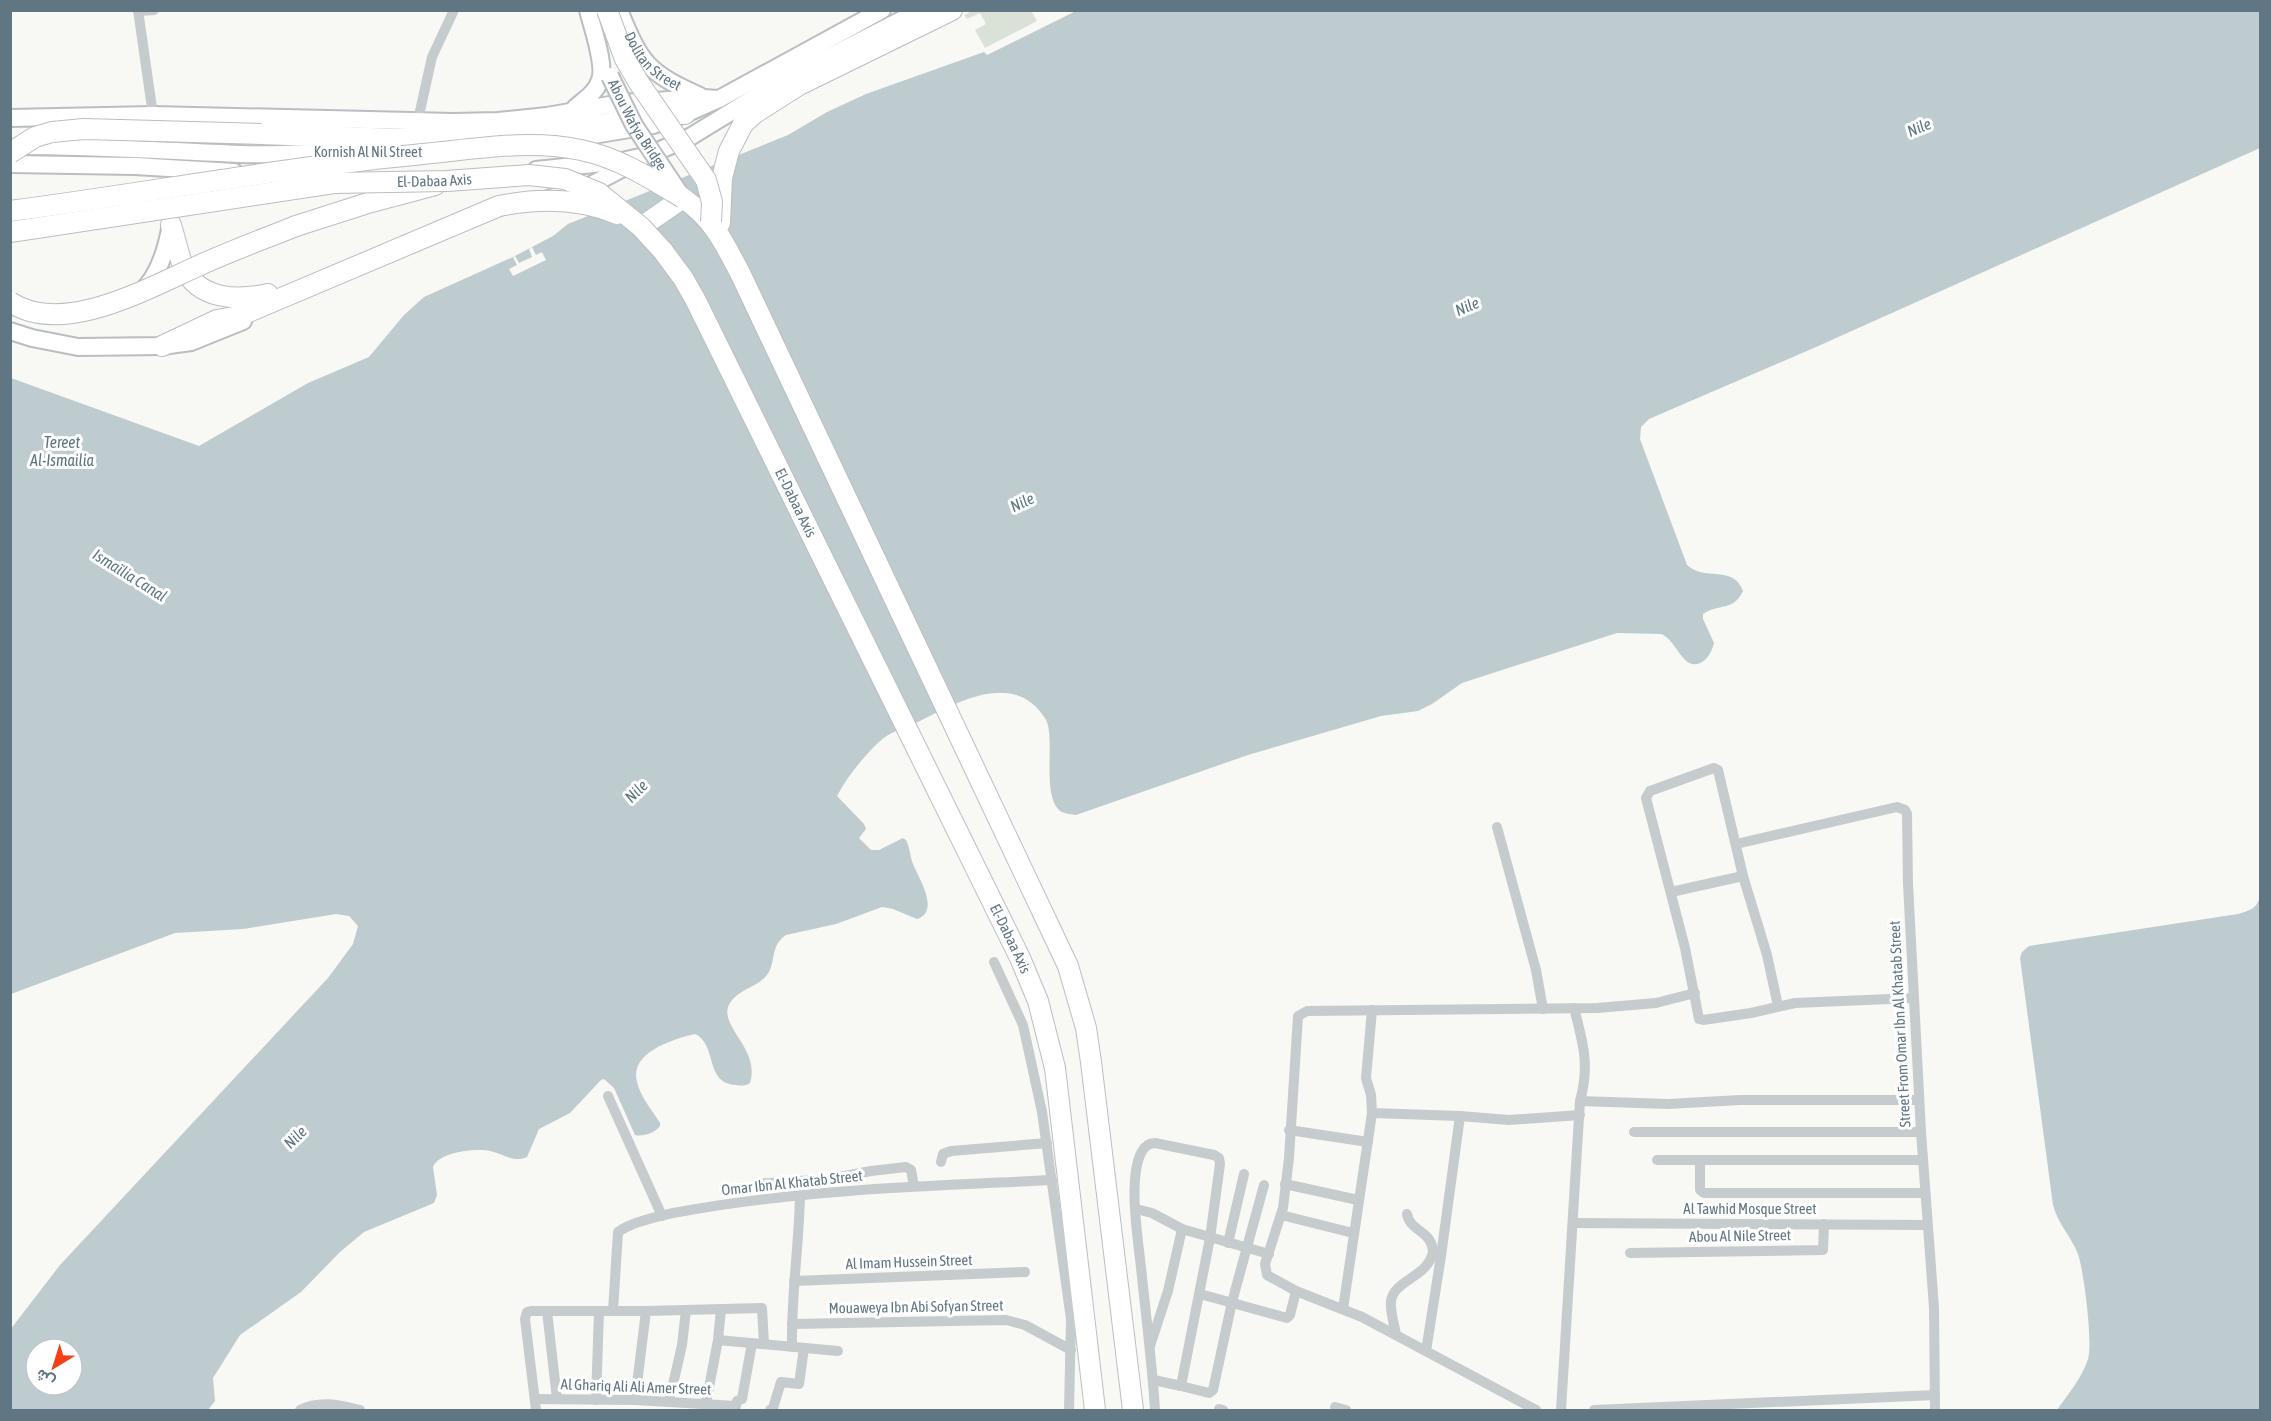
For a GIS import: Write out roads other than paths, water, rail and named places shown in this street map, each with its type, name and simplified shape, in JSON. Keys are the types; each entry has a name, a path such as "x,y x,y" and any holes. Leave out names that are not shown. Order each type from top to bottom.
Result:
{"highway":[{"path":"607,10 625,59 706,180 712,202 715,228 761,318 1068,966 1086,1028 1091,1062 1132,1410"},
{"path":"715,228 722,178 729,151 743,124 755,113 791,89 952,10"},
{"path":"10,153 35,137 52,132 84,129 397,139 474,136 607,124 664,111 685,114"},
{"name":"El-Dabaa Axis","path":"10,211 339,162 538,145 582,150 610,158 638,170 683,198 715,228"},
{"name":"El-Dabaa Axis","path":"10,232 334,183 447,182 529,175 565,179 599,193 641,227 675,266 695,299 1020,958 1038,1001 1055,1068 1095,1410"},
{"path":"10,302 30,312 47,313 74,313 102,306 139,294 199,265 296,226 371,202 447,182"},
{"path":"162,346 217,320 239,316 499,206 523,201 546,200 593,206 616,213 641,227 683,198"},
{"path":"171,225 183,266 197,284 219,296 236,299 253,297 315,284"}],"main road":[{"path":"573,110 593,92 600,80 602,69 590,10"},
{"name":"Abou Wafya Bridge","path":"590,10 610,76 621,101 634,125 683,198"},
{"name":"Dolitan Street","path":"619,10 634,46 656,74 711,98"},
{"name":"Kornish Al Nil Street","path":"10,331 78,347 162,346 191,342 527,205 587,187 699,132 778,83 921,10"},
{"name":"Kornish Al Nil Street","path":"10,146 150,148 242,154 335,150 465,152 618,132 654,125 685,114 711,98 876,12"},
{"name":"Kornish Al Nil Street","path":"10,118 153,115 498,121 547,116 621,102 711,98"},
{"name":"Kornish Al Nil Street","path":"10,164 135,166 284,175 474,173 570,168 649,155"},
{"path":"10,310 65,319 90,317 114,309 144,290 163,254 171,225 170,169"}],"street":[{"path":"153,115 138,11 154,10"},
{"path":"418,120 432,57 454,10"},
{"path":"1778,1006 1767,956 1743,876 1718,770 1716,767 1648,793 1646,798 1695,993 1698,1017 1701,1021 1795,1003 1914,998"},
{"name":"Street From Omar Ibn Al Khatab Street","path":"1736,844 1897,807 1905,810 1908,818 1908,884 1922,1160 1934,1308 1935,1410"},
{"path":"1497,827 1536,970 1543,1009"},
{"path":"1671,892 1743,876"},
{"path":"994,962 1023,1024 1042,1112 1071,1319 1069,1410"},
{"path":"1536,1410 1396,1334 1343,1309 1296,1291 1267,1275 1264,1268 1281,1215 1285,1184 1298,1016 1307,1011 1637,1006 1695,993"},
{"path":"1561,1410 1580,1101 1587,1072 1586,1058 1574,1008"},
{"path":"1343,1309 1372,1113 1371,1095 1366,1078 1372,1010"},
{"path":"608,1096 662,1216"},
{"path":"1580,1101 1668,1104 1740,1100 1919,1100"},
{"path":"1372,1113 1509,1120 1580,1115"},
{"path":"1425,1351 1441,1256 1460,1116"},
{"path":"1290,1130 1368,1142"},
{"path":"1634,1132 1921,1132"},
{"path":"941,1161 943,1154 951,1151 1047,1143"},
{"path":"1155,1410 1154,1380 1136,1209 1140,1154 1148,1145 1155,1143 1214,1155 1219,1158 1221,1164 1200,1294 1181,1386"},
{"path":"1657,1160 1922,1160"},
{"path":"1700,1160 1700,1190 1704,1193 1924,1193"},
{"path":"756,1184 829,1179 871,1170 906,1167 911,1170 914,1186"},
{"path":"1228,1243 1244,1174"},
{"name":"Omar Ibn Al Khatab Street","path":"613,1311 618,1232 662,1216 726,1204 800,1195 914,1186 1052,1180"},
{"path":"1285,1184 1358,1200"},
{"path":"1154,1380 1212,1392 1232,1302 1264,1185"},
{"path":"792,1347 800,1195"},
{"path":"1136,1209 1152,1213 1182,1229 1269,1254"},
{"path":"1396,1334 1392,1307 1393,1294 1425,1267 1433,1252 1429,1237 1411,1224 1407,1214"},
{"path":"1281,1215 1353,1233"},
{"name":"Al Tawhid Mosque Street","path":"1573,1223 1926,1225"},
{"name":"Abou Al Nile Street","path":"1630,1253 1823,1250 1824,1224"},
{"path":"1149,1349 1165,1301 1182,1229"},
{"name":"Al Imam Hussein Street","path":"794,1281 1025,1272"},
{"path":"1200,1294 1288,1318 1296,1291"},
{"path":"535,1405 525,1319 527,1312 762,1308 764,1344"},
{"path":"706,1403 718,1340 721,1309"},
{"path":"669,1402 682,1345 686,1310"},
{"path":"547,1311 557,1399"},
{"path":"596,1400 599,1311"},
{"path":"635,1400 646,1311"},
{"name":"Mouaweya Ibn Abi Sofyan Street","path":"792,1324 1006,1320 1025,1325 1071,1350"},
{"path":"718,1340 838,1351"},
{"path":"736,1408 736,1401 742,1400 752,1343"},
{"path":"770,1410 773,1408 781,1382 799,1384 804,1348"},
{"path":"1594,1410 1935,1395"},
{"name":"Al Ghariq Ali Ali Amer Street","path":"535,1405 557,1399 635,1400 706,1403 736,1408"},
{"path":"300,1410 322,1407 357,1410"}],"water":[{"path":"1076,11 2260,11 2260,148 1816,347 1649,419 1641,427 1640,439 1687,565 1694,570 1733,578 1743,591 1739,598 1730,605 1703,614 1714,643 1705,660 1698,664 1686,661 1667,637 1661,634 1617,633 1462,683 1418,711 1381,716 1248,755 1076,815 1062,812 1055,805 1050,782 1049,729 1046,720 1034,705 1019,696 1003,693 986,694 951,706 883,738 867,754 837,796 864,824 866,829 859,838 871,850 879,850 903,838 906,840 913,864 926,893 928,902 924,915 917,919 882,907 836,924 786,935 777,944 767,975 734,998 727,1011 733,1029 750,1059 752,1070 750,1083 743,1086 736,1085 726,1083 719,1078 707,1046 695,1034 665,1043 655,1049 646,1055 636,1072 643,1098 660,1123 660,1126 652,1132 635,1135 614,1088 604,1079 570,1113 539,1129 527,1157 513,1159 490,1151 476,1150 458,1152 442,1158 433,1167 437,1195 434,1203 364,1232 340,1252 301,1292 240,1335 213,1378 215,1401 208,1410 11,1410 10,1330 60,1265 328,978 353,944 358,926 349,916 336,914 243,929 175,933 11,994 11,378 199,446 308,383 369,357 404,315 424,297 513,257 553,236 568,224 788,135 827,112 866,94 984,52 987,55"},
{"path":"2260,894 2260,1410 2057,1410 2078,1379 2088,1359 2089,1324 2078,1254 2053,1205 2020,958 2022,952 2029,946 2238,914 2256,906"}],"water label":[{"name":"Nile","path":"1919,127"},
{"name":"Nile","path":"1467,306"},
{"name":"Tereet Al-Ismailia","path":"62,451"},
{"name":"Nile","path":"1022,502"},
{"name":"Ismaïlia Canal","path":"130,575"},
{"name":"Nile","path":"636,791"},
{"name":"Nile","path":"295,1137"}]}
